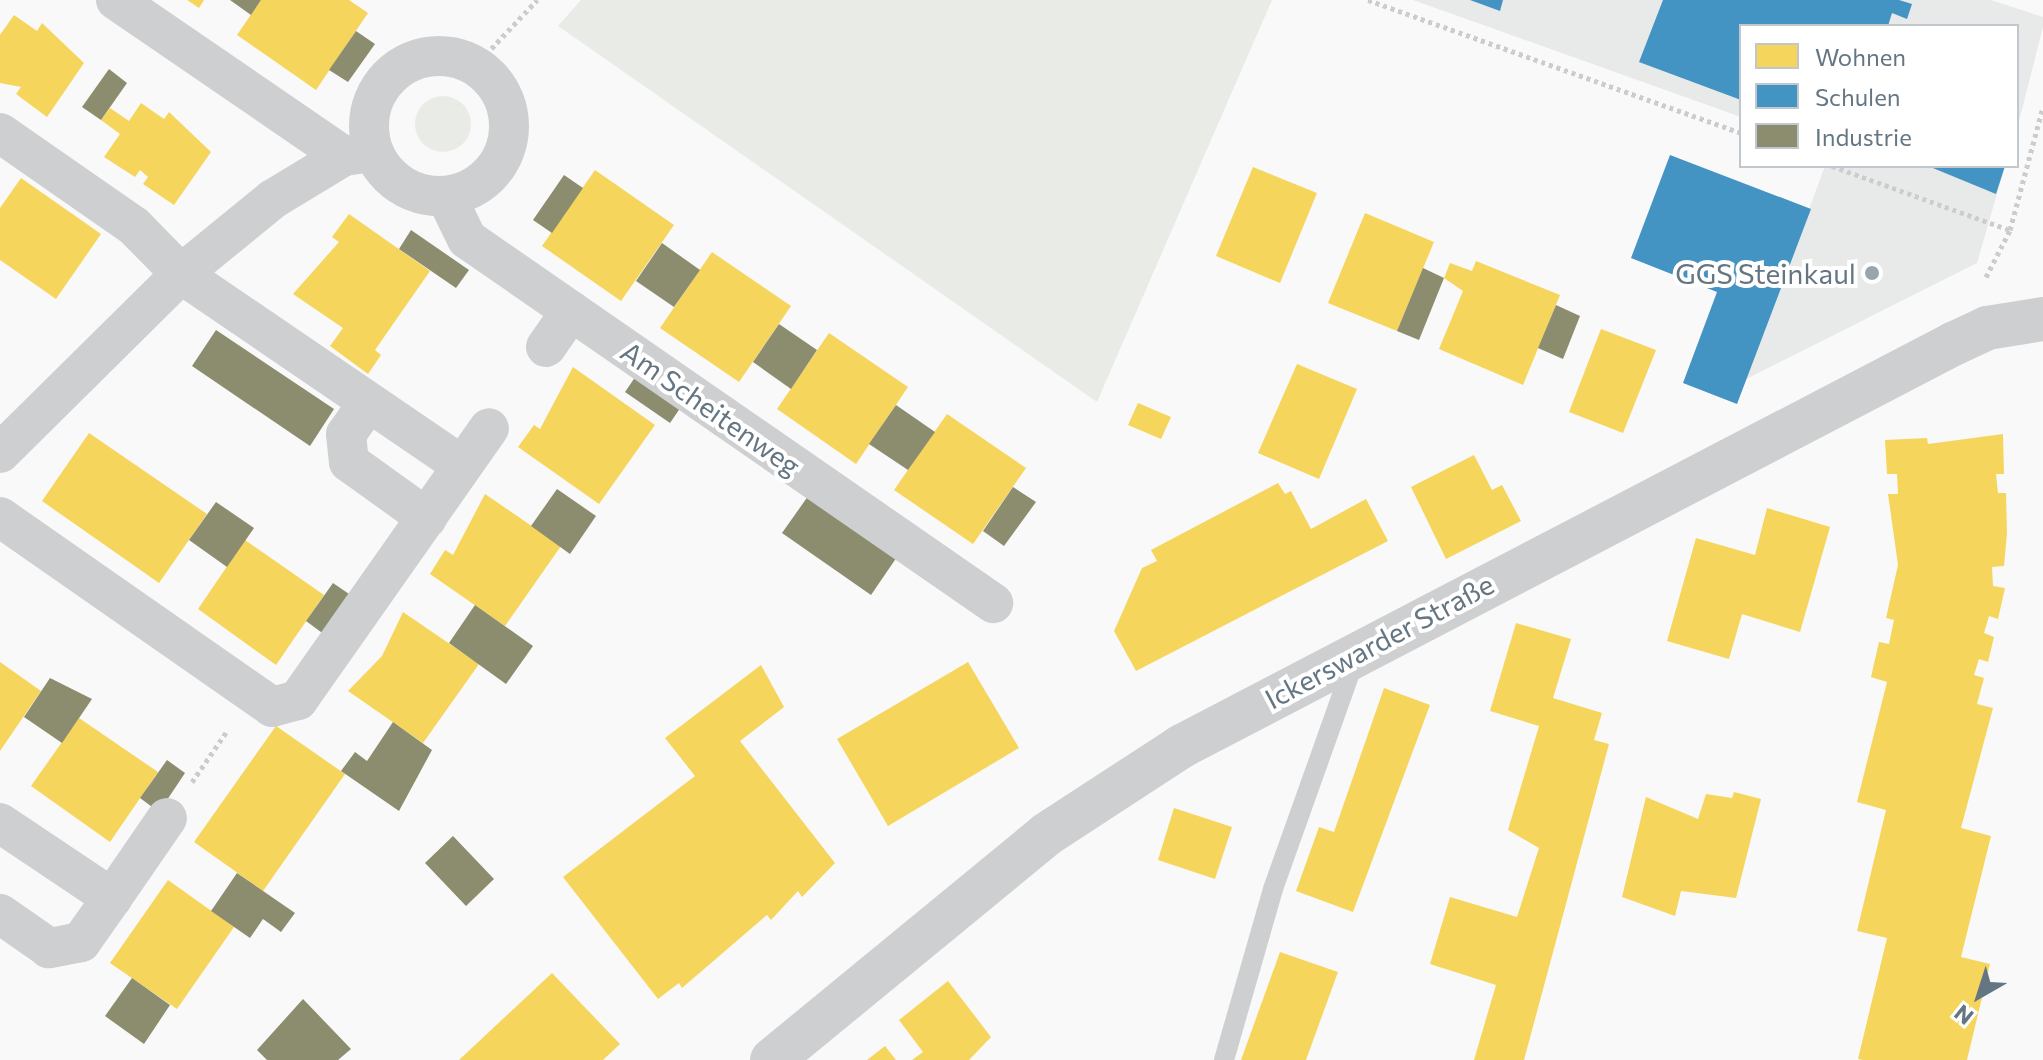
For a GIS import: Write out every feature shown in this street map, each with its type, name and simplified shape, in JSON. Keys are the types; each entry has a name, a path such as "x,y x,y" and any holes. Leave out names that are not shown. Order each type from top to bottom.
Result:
{"street":[{"path":"0,453 181,274 273,199 358,154 373,100 393,71 442,55 475,66 507,107 507,142 479,184 446,196 395,181 358,154 116,0"},
{"path":"5,145 134,226 181,274 462,466"},
{"name":"Am Scheitenweg","path":"446,196 467,239 993,603"},
{"path":"546,347 571,311"},
{"name":"Ickerswarder Straße","path":"772,1060 1047,834 1182,746 1358,651 1976,334 2043,319"},
{"path":"368,403 346,434 349,462 427,518"},
{"path":"0,517 272,707 298,700 489,428"},
{"path":"0,914 49,948 81,942 167,818"},
{"path":"3,831 112,898"}],"lane":[{"path":"1224,1060 1273,889 1358,651"}],"path":[{"path":"475,66 537,0"},
{"path":"1368,0 1739,132"},
{"path":"1838,168 2010,230 2043,107"},
{"path":"167,818 253,694"}],"shaded area":[{"path":"581,0 1272,0 1097,402 558,26"},
{"path":"1413,0 1991,0 2043,17 2019,121 2019,24 1739,24 1739,116"},
{"path":"443,96 463,104 471,124 463,144 443,152 423,144 415,124 423,104"},
{"name":"GGS Steinkaul","path":"1824,168 2004,168 1977,263 1746,379"}],"building: Wohnen":[{"path":"187,0 204,0 199,8"},
{"path":"261,0 349,0 368,13 316,90 237,35"},
{"path":"14,15 37,31 42,23 84,63 47,117 16,94 21,87 0,83 0,35"},
{"path":"141,103 164,119 169,112 211,152 174,205 143,184 148,177 140,170 135,177 104,157 120,134 101,120 110,108 129,121"},
{"path":"1253,167 1317,193 1280,283 1216,256"},
{"path":"595,170 674,225 621,301 542,246"},
{"path":"21,178 101,234 56,299 0,260 0,208"},
{"path":"1365,213 1434,242 1397,331 1328,303"},
{"path":"349,214 430,271 375,350 381,355 368,374 330,346 343,328 293,294 339,242 332,237"},
{"path":"712,252 791,306 739,382 660,328"},
{"path":"1476,261 1560,295 1523,385 1439,349 1463,291 1444,278 1450,263 1472,271"},
{"path":"1601,329 1656,350 1623,433 1569,412"},
{"path":"829,333 908,387 856,464 777,409"},
{"path":"1297,364 1357,389 1319,479 1258,453"},
{"path":"573,367 655,425 599,504 518,447 534,425 540,429"},
{"path":"1138,403 1171,417 1161,439 1128,425"},
{"path":"947,414 1026,468 973,544 894,490"},
{"path":"89,433 207,514 159,583 42,501"},
{"path":"2003,434 2004,474 1996,474 1998,493 2006,493 2007,533 2004,566 1992,567 1993,586 2005,588 1998,619 1989,616 1984,633 1994,637 1988,662 1979,659 1974,675 1984,678 1977,704 1993,708 1961,828 1991,836 1961,957 1990,964 1967,1060 1858,1059 1887,938 1857,931 1886,810 1857,802 1887,682 1871,677 1879,642 1889,644 1894,620 1886,618 1898,565 1888,494 1898,494 1897,474 1887,474 1885,440 1927,438 1928,444"},
{"path":"1474,455 1492,490 1502,485 1521,521 1446,559 1411,487"},
{"path":"1278,483 1285,494 1291,491 1311,529 1366,499 1388,541 1136,671 1114,631 1142,568 1157,561 1151,550"},
{"path":"485,494 561,546 505,626 430,574 445,550 453,555"},
{"path":"1767,508 1830,527 1800,632 1742,614 1729,659 1667,641 1696,538 1755,555"},
{"path":"245,540 324,595 276,665 198,609"},
{"path":"403,612 479,664 423,743 348,691 382,656"},
{"path":"1516,623 1571,639 1553,698 1602,713 1594,740 1609,744 1524,1060 1474,1060 1496,985 1430,964 1450,897 1517,917 1539,848 1508,830 1539,726 1490,711"},
{"path":"0,662 41,691 0,751"},
{"path":"968,662 1019,748 888,826 837,739"},
{"path":"761,665 784,707 740,741 835,863 802,897 798,891 771,920 767,915 682,988 679,983 658,999 563,877 695,776 665,738"},
{"path":"1384,688 1430,705 1353,912 1296,891 1319,827 1334,832"},
{"path":"79,718 158,772 110,842 31,786"},
{"path":"276,726 345,774 263,891 194,842"},
{"path":"1734,792 1761,799 1736,898 1681,891 1675,916 1622,897 1646,797 1698,819 1706,794 1732,798"},
{"path":"1174,808 1232,827 1215,879 1158,860"},
{"path":"168,880 234,927 177,1009 110,963"},
{"path":"1280,952 1338,972 1306,1060 1241,1060"},
{"path":"552,973 620,1044 603,1060 459,1060"},
{"path":"948,981 991,1037 969,1060 912,1060 923,1052 899,1020"},
{"path":"885,1046 896,1060 867,1060"}],"building: Schulen":[{"path":"1470,0 1503,0 1500,11"},
{"path":"1663,0 1899,0 1912,4 1907,19 1892,13 1889,24 1739,24 1739,99 1639,62"},
{"path":"1670,155 1811,209 1737,404 1683,383 1717,292 1631,258"},
{"path":"1933,168 2004,168 1996,194"}],"building: Industrie":[{"path":"230,0 261,0 251,15"},
{"path":"356,31 375,44 348,82 329,70"},
{"path":"109,69 127,83 101,120 82,107"},
{"path":"564,175 583,188 552,233 533,220"},
{"path":"411,230 469,270 456,288 399,249"},
{"path":"662,243 700,270 674,307 636,281"},
{"path":"1423,268 1444,278 1419,340 1397,331"},
{"path":"1556,305 1580,316 1563,359 1538,348"},
{"path":"779,324 817,350 791,389 753,362"},
{"path":"216,330 334,409 310,446 192,366"},
{"path":"638,373 683,404 670,423 625,392"},
{"path":"896,405 935,432 908,470 869,444"},
{"path":"1013,487 1036,502 1004,546 983,531"},
{"path":"557,489 596,516 570,554 531,526"},
{"path":"811,492 899,554 871,595 782,533"},
{"path":"216,502 254,528 227,567 189,540"},
{"path":"333,583 352,596 325,635 306,621"},
{"path":"475,605 533,646 506,684 449,643"},
{"path":"50,678 92,699 62,743 24,717"},
{"path":"393,722 432,750 399,811 341,771 355,752 367,761"},
{"path":"167,760 185,773 159,812 140,798"},
{"path":"453,836 494,879 466,906 425,863"},
{"path":"237,873 295,913 281,932 263,919 250,938 211,911"},
{"path":"132,978 170,1005 144,1044 105,1016"},
{"path":"303,999 351,1049 338,1060 267,1060 257,1050"}],"place":[{"name":"GGS Steinkaul","path":"1872,273"}]}
